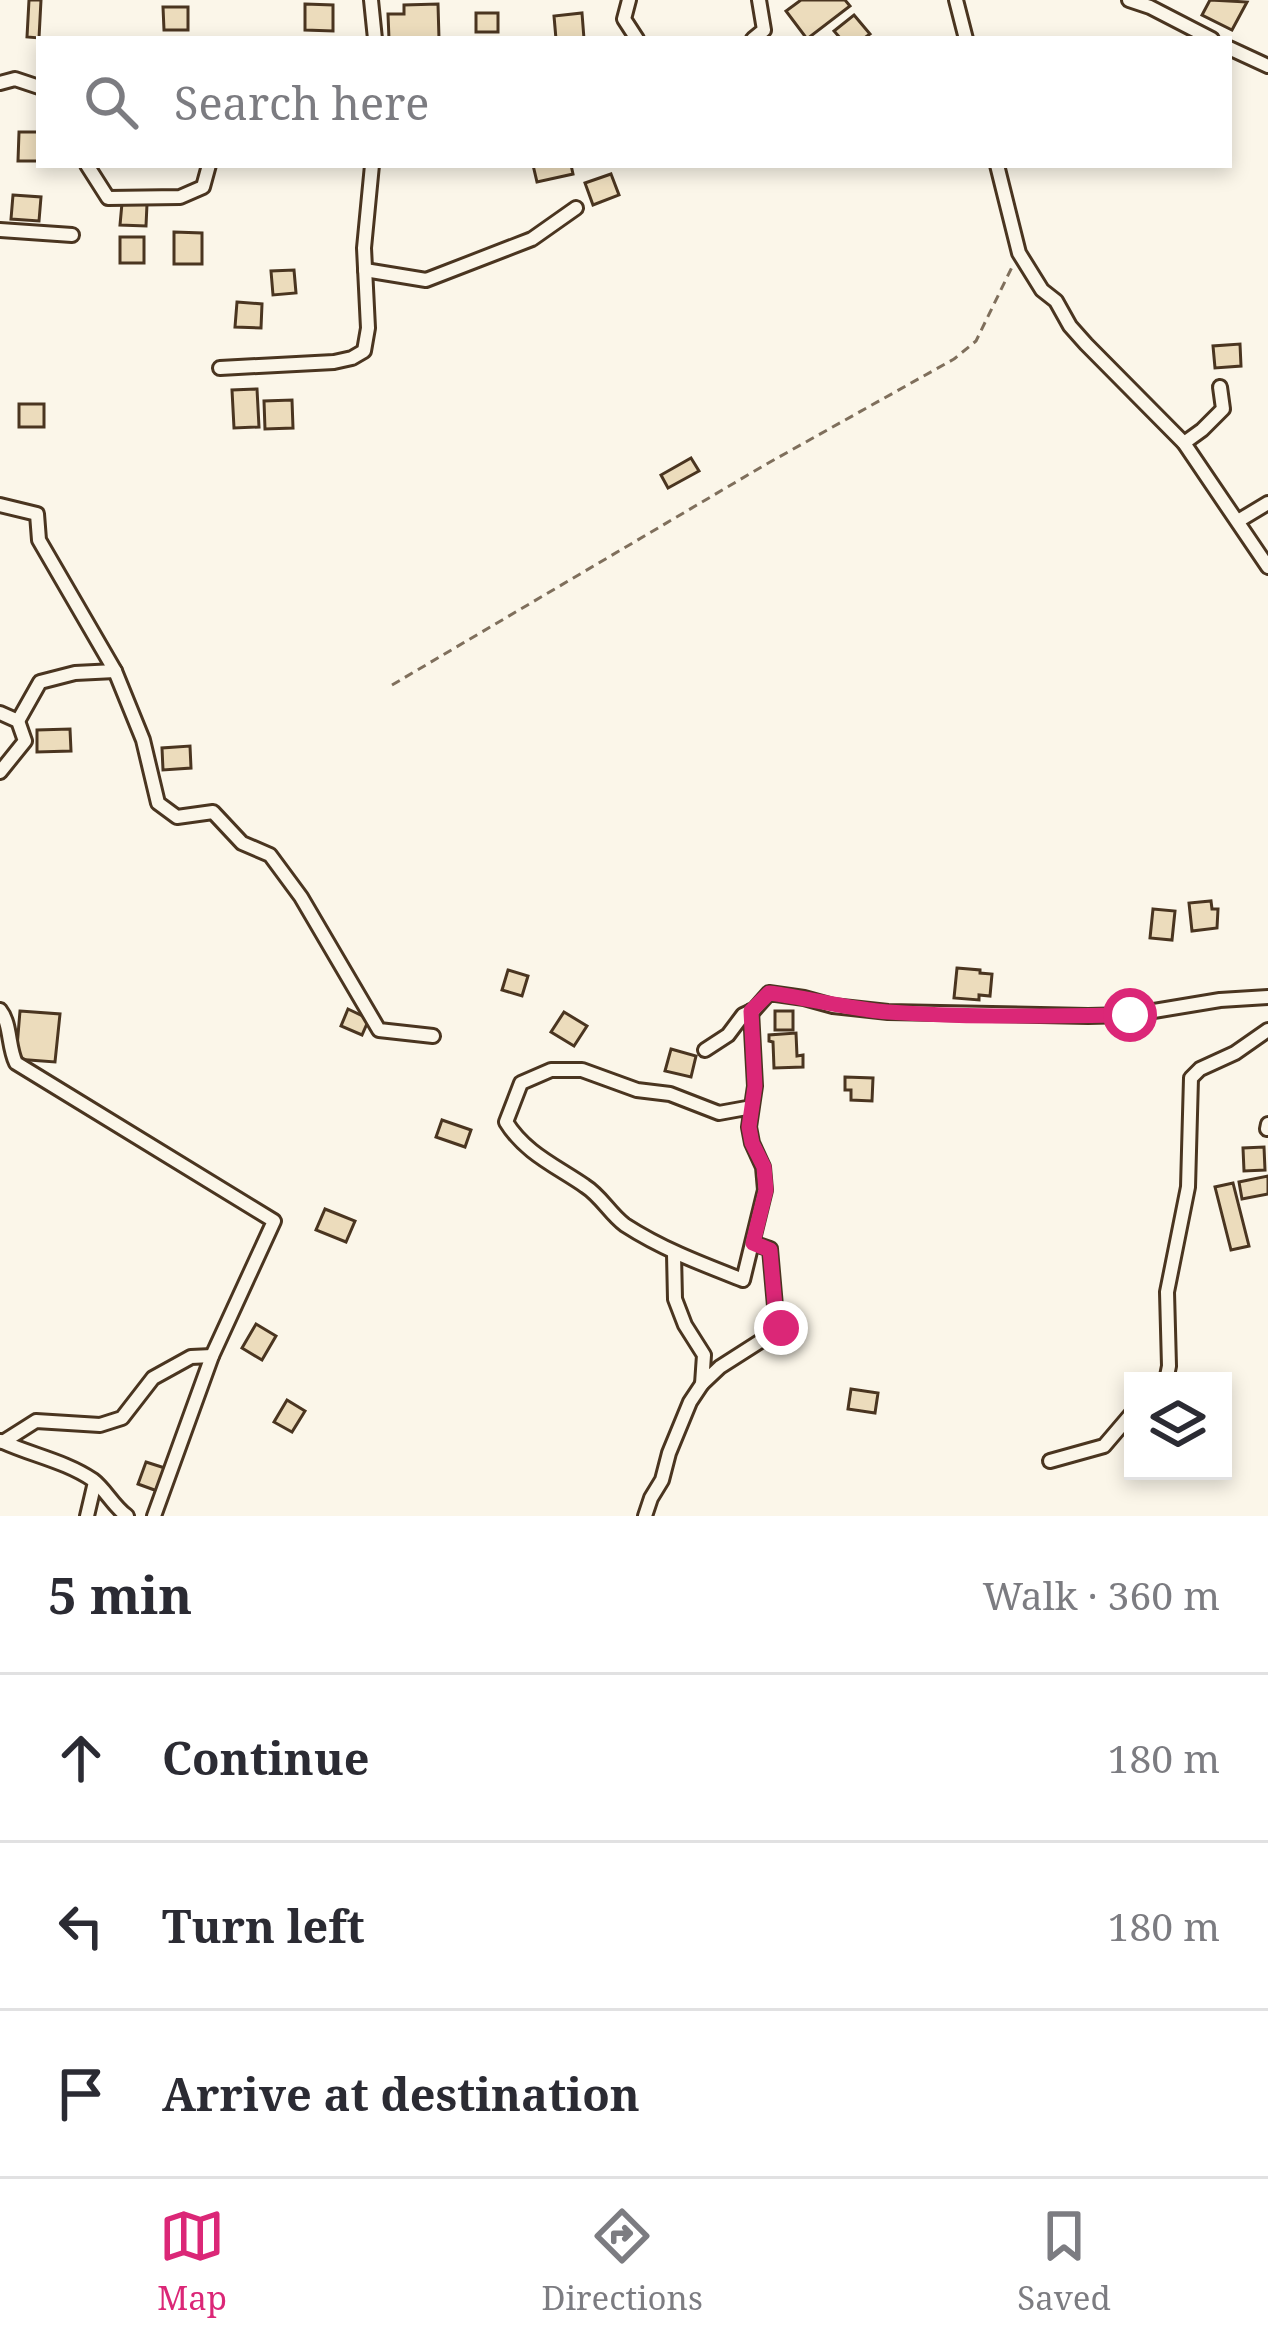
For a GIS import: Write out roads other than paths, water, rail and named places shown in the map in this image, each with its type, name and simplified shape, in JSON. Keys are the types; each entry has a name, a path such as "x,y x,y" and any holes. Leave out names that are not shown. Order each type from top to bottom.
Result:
{"street":[{"path":"371,0 375,36"},
{"path":"629,0 624,19 635,36"},
{"path":"756,36 764,29 759,0"},
{"path":"956,0 966,36"},
{"path":"1129,0 1206,36"},
{"path":"1232,49 1268,66"},
{"path":"0,83 15,80 36,86"},
{"path":"89,168 108,198 180,197 203,187 208,168"},
{"path":"220,368 334,362 364,351 368,328 364,248 372,168"},
{"path":"999,168 1019,253 1042,290 1056,301 1070,326 1184,443 1268,567"},
{"path":"365,270 426,280 532,239 576,208"},
{"path":"0,230 73,235"},
{"path":"1184,443 1223,409 1220,387"},
{"path":"1238,521 1268,502"},
{"path":"0,505 37,514 39,540 115,671 143,740 158,803 177,817 213,812 242,843 270,855 301,897 379,1030 433,1036"},
{"path":"18,721 40,682 115,671"},
{"path":"0,713 18,721 25,741 0,772"},
{"path":"705,1050 728,1035 742,1015 769,993 888,1012 1069,1016 1130,1015 1268,997"},
{"path":"0,1010 6,1017 16,1063 274,1221 212,1355 154,1516"},
{"path":"751,1011 755,1086 752,1108 749,1127 764,1167 766,1190 743,1280 674,1254 626,1225 603,1199 552,1167 515,1136 506,1122 521,1083 551,1070 582,1070 719,1113 752,1108"},
{"path":"1167,1372 1168,1292 1188,1187 1191,1078 1268,1030"},
{"path":"645,1516 689,1402 702,1384 781,1328 770,1250 753,1243"},
{"path":"674,1254 675,1299 704,1355 702,1384"},
{"path":"2,1442 36,1420 100,1425 122,1418 153,1378 191,1357 212,1355"},
{"path":"1050,1461 1104,1446 1124,1423"},
{"path":"2,1442 95,1481 113,1510 127,1516"},
{"path":"87,1516 95,1481"}]}
